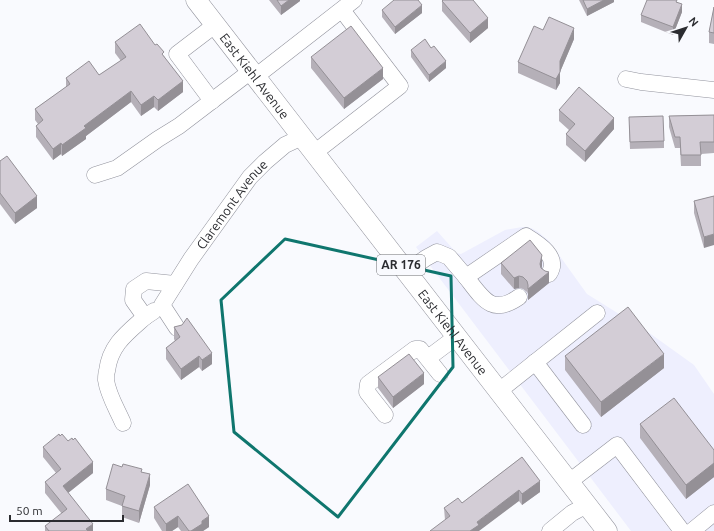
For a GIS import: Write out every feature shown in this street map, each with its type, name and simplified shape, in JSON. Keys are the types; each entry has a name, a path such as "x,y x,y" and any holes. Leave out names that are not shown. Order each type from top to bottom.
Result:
{"main road":[{"name":"East Kiehl Avenue","path":"196,0 607,531"}],"street":[{"path":"95,175 117,168 253,74 354,0"},
{"path":"314,153 400,86 342,10"},
{"path":"212,101 176,54 215,24"},
{"path":"626,79 714,90"},
{"name":"Claremont Avenue","path":"123,423 106,379 112,350 122,336 162,305 191,259 250,177 265,162 285,146 302,137"},
{"path":"466,278 526,236 543,246 549,255 553,264 553,268 549,274"},
{"path":"406,272 437,252 449,257 481,296 491,304 499,306 512,302 520,297"},
{"path":"145,317 133,300 134,289 146,281 175,284"},
{"path":"162,305 177,328"},
{"path":"499,391 597,313"},
{"path":"428,358 456,337"},
{"path":"386,415 367,392 368,384 414,349 420,349 440,374"},
{"path":"535,362 583,424"},
{"path":"569,482 617,445 682,531"},
{"path":"550,531 572,513 587,505"},
{"path":"692,531 714,514"}],"highlighted area":[{"path":"285,239 451,276 453,367 338,517 234,432 221,300"}],"shaded area":[{"path":"522,227 531,228 537,231 549,241 587,294 648,332 694,365 714,394 714,531 631,531 416,247 437,231 456,253 461,254 505,230"}],"building":[{"path":"277,0 289,0 281,6"},
{"path":"394,0 418,0 422,5 395,27 382,10"},
{"path":"473,0 488,18 470,33 442,1"},
{"path":"583,0 604,0 587,9"},
{"path":"647,0 677,0 676,2 682,4 673,27 641,15"},
{"path":"714,7 714,33 709,32"},
{"path":"549,17 574,28 560,61 560,72 556,79 518,62 534,26 543,30"},
{"path":"140,24 155,45 157,44 164,52 162,54 183,81 158,100 154,96 141,105 131,91 84,126 86,128 62,145 61,143 53,149 36,126 43,120 35,109 70,84 66,78 89,61 99,75 126,57 115,42"},
{"path":"351,26 383,68 344,98 311,57"},
{"path":"425,39 431,48 434,46 446,61 429,75 411,50"},
{"path":"579,87 614,118 585,151 566,134 575,124 559,110"},
{"path":"714,115 714,142 700,142 701,155 681,155 680,137 675,137 669,116"},
{"path":"663,116 664,141 630,142 629,117"},
{"path":"7,156 37,196 15,213 0,193 0,161"},
{"path":"714,196 714,234 704,237 694,201"},
{"path":"530,240 542,255 540,264 541,268 549,272 528,289 527,281 523,277 519,276 514,278 501,263"},
{"path":"628,307 664,354 601,402 565,356"},
{"path":"187,318 212,353 202,360 199,356 181,369 166,348 180,337 174,327 182,325"},
{"path":"409,354 424,373 393,397 378,377"},
{"path":"674,398 714,450 714,463 686,485 640,424"},
{"path":"59,434 60,436 62,434 68,441 75,438 93,462 63,486 93,524 86,529 88,531 49,531 45,526 67,509 45,482 61,469 43,447"},
{"path":"522,457 540,481 522,494 519,490 477,522 479,525 470,531 430,531 450,516 444,508 458,498 462,503"},
{"path":"113,464 122,467 123,464 142,469 141,472 150,474 139,511 122,506 125,496 106,489"},
{"path":"188,484 209,516 202,521 202,524 191,531 189,531 178,516 166,524 154,507"}]}
